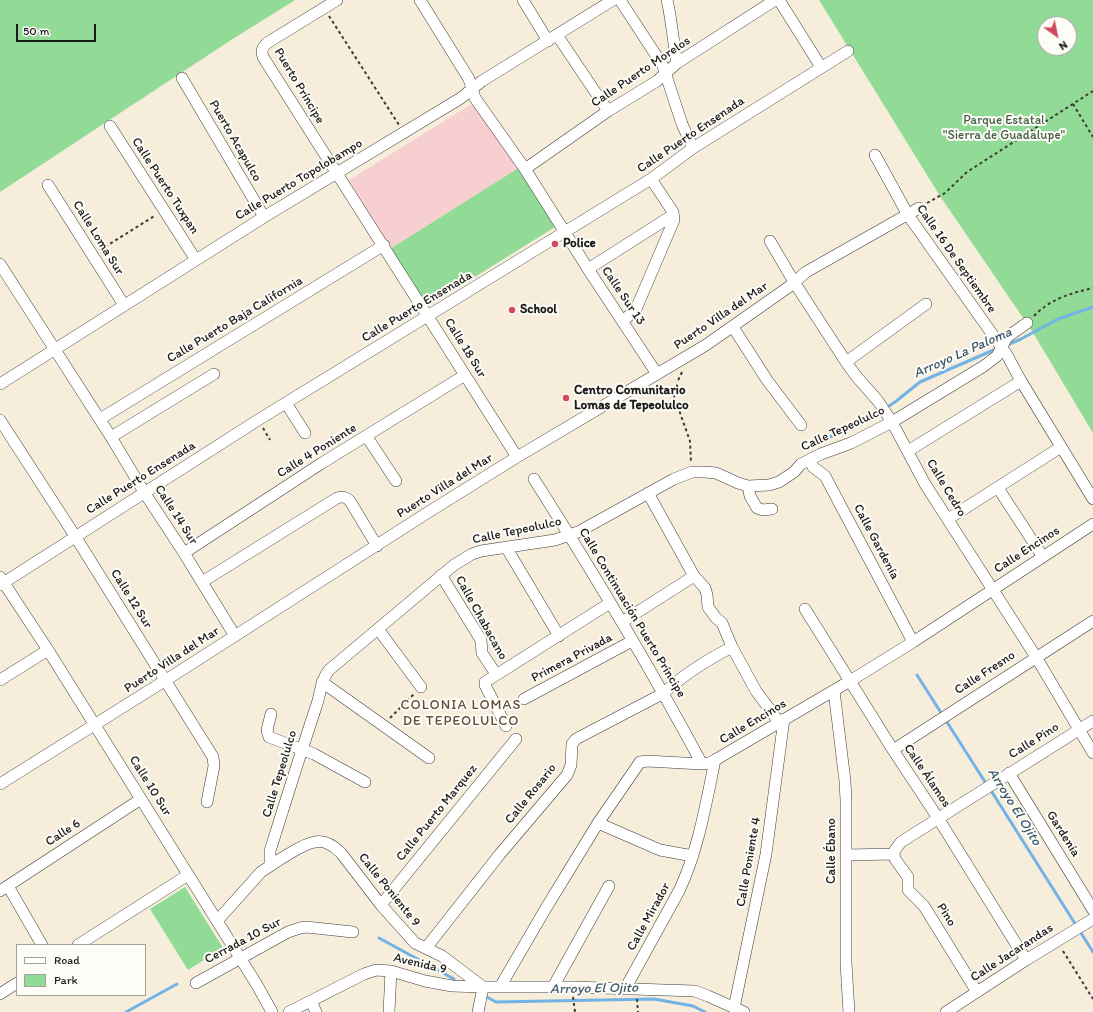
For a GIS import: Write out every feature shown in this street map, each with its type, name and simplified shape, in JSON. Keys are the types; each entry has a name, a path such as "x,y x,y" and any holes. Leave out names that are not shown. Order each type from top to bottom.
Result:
{"street":[{"name":"Puerto Príncipe","path":"336,172 262,54 263,47 266,43 337,0"},
{"name":"Calle Sur 13","path":"420,0 469,79 475,98 525,169 657,374"},
{"path":"523,0 608,111"},
{"name":"Calle Puerto Topolobampo","path":"0,384 336,172 461,98 482,81 613,0"},
{"path":"620,0 663,66 682,124 693,148"},
{"path":"667,0 672,20 672,35 677,63"},
{"name":"Calle Puerto Morelos","path":"525,169 608,111 657,81 677,63 775,0"},
{"path":"779,0 821,67"},
{"name":"Calle Puerto Ensenada","path":"1,582 286,403 566,233 651,179 693,148 848,51"},
{"name":"Puerto Acapulco","path":"182,78 264,217"},
{"name":"Calle Puerto Tuxpan","path":"110,126 196,260"},
{"name":"Calle 16 De Septiembre","path":"875,155 908,215 1001,348 1093,499"},
{"name":"Calle 18 Sur","path":"336,172 384,245 517,457"},
{"path":"623,321 636,309 674,220 673,215 651,179"},
{"name":"Calle Loma Sur","path":"48,185 124,305"},
{"name":"Puerto Villa del Mar","path":"0,784 96,725 517,457 657,374 682,361 733,327 790,286 806,272 919,208"},
{"path":"588,269 673,215"},
{"name":"Calle Cedro","path":"770,241 794,282 846,362 878,401 892,422 925,484 1036,657 1093,753"},
{"name":"Calle Puerto Baja California","path":"100,419 384,245"},
{"name":"Calle 14 Sur","path":"0,264 100,419 144,492 184,553 235,636"},
{"path":"846,362 926,304"},
{"name":"Calle Tepeolulco","path":"270,866 270,852 317,705 322,682 329,670 454,565 472,554 481,551 555,540 578,532 674,479 692,472 716,474 748,486 779,482 794,472 801,464 851,443 892,422 984,366 997,356 1007,337 1027,323"},
{"path":"733,327 766,380 801,425"},
{"path":"111,437 214,374"},
{"name":"Calle 4 Poniente","path":"184,553 322,463 367,437 465,375"},
{"path":"908,451 1021,381"},
{"path":"286,403 305,432"},
{"name":"Calle 12 Sur","path":"0,420 75,536 213,757 214,766 207,802"},
{"path":"367,437 396,481"},
{"path":"948,519 1061,447"},
{"name":"Calle Gardenía","path":"810,460 813,467 824,476 913,642"},
{"name":"Calle Continuación Puerto Príncipe","path":"534,479 664,693 702,764"},
{"path":"748,486 750,496 758,508 764,510 772,509"},
{"path":"998,488 1043,557"},
{"path":"648,493 694,576 705,588 708,607 716,618 722,623 732,647 756,691 782,720"},
{"path":"202,582 337,498 341,497 345,497 350,501 376,546"},
{"name":"Calle Encinos","path":"500,987 598,823 640,762 647,761 702,764 715,760 834,691 913,642 1093,524"},
{"path":"506,548 560,636"},
{"name":"Calle Chabacano","path":"441,575 482,644 482,653 496,674"},
{"path":"622,622 694,576"},
{"name":"Calle 10 Sur","path":"1,582 48,650 96,725 257,985 272,1012"},
{"path":"506,726 485,685 487,680 560,636 610,603"},
{"name":"Calle Álamos","path":"805,609 892,750 938,818 1026,960"},
{"name":"Calle Fresno","path":"892,750 1093,620"},
{"path":"378,629 421,687"},
{"name":"Primera Privada","path":"524,699 632,641"},
{"name":"Calle Rosario","path":"426,948 500,854 567,775 572,765 572,744 576,739 664,693 672,685 705,661 732,647"},
{"path":"0,680 48,650"},
{"path":"322,682 382,726 430,758"},
{"name":"Calle Ébano","path":"834,691 845,781 846,963 849,1012"},
{"path":"271,714 267,730 269,737 302,749 326,760 365,782"},
{"name":"Calle Poniente 4","path":"739,1010 766,854 782,720"},
{"name":"Calle Pino","path":"894,854 899,844 1093,721"},
{"name":"Calle Puerto Marquez","path":"381,905 516,739"},
{"name":"Calle Mirador","path":"625,989 687,876 715,760"},
{"name":"Gardenía","path":"1009,773 1093,910"},
{"name":"Calle 6","path":"4,888 141,799"},
{"path":"598,823 660,850 693,856"},
{"name":"Calle Poniente 9","path":"270,866 316,841 325,842 334,846 341,852 381,905 415,943 442,956 483,987"},
{"path":"846,855 894,854"},
{"name":"Pino","path":"894,854 895,859 908,877 908,890 924,906 977,992"},
{"path":"217,921 261,872 270,866"},
{"path":"80,944 188,875"},
{"path":"552,987 609,886"},
{"path":"4,888 41,944"},
{"name":"Calle Jacarandas","path":"946,1012 1093,919"},
{"name":"Cerrada 10 Sur","path":"196,983 288,932 300,928 353,932"},
{"name":"Avenida 9","path":"289,1012 364,974 376,970 391,971 425,981 452,986 483,987"},
{"path":"389,1012 391,971"},
{"path":"0,994 16,985"},
{"path":"478,1012 483,987 572,987 695,991 739,1010"},
{"path":"310,1001 316,1012"}],"path":[{"path":"324,8 404,132"},
{"path":"919,208 945,193 967,172 1093,91"},
{"path":"1073,104 1093,138"},
{"path":"93,255 164,210"},
{"path":"1027,323 1041,308 1052,301 1070,294 1093,288"},
{"path":"682,361 682,372 675,387 674,396 690,441 692,472"},
{"path":"382,726 421,687"},
{"path":"1057,941 1093,999"},
{"path":"572,987 575,1012"}],"shaded area":[{"path":"478,100 520,167 390,249 349,180"}],"green space":[{"path":"0,0 295,0 228,42 0,192"},
{"name":"Parque Estatal \"Sierra de Guadalupe\"","path":"819,0 1093,0 1093,433 1032,331 940,196"},
{"path":"520,167 555,227 425,308 390,249"},
{"path":"185,887 223,948 188,970 150,909"}],"waterway":[{"name":"Arroyo La Paloma","path":"1007,345 1058,319 1093,307"},
{"name":"Arroyo La Paloma","path":"886,408 920,382 996,349"},
{"name":"Arroyo La Paloma","path":"825,439 863,423 881,411"},
{"name":"Arroyo El Ojito","path":"917,675 987,785"},
{"name":"Arroyo El Ojito","path":"990,789 1093,952"},
{"name":"Arroyo El Ojito","path":"379,938 454,979"},
{"path":"126,1012 177,984"},
{"name":"Arroyo El Ojito","path":"485,996 496,1002 654,999 693,1006 705,1012"}],"place":[{"name":"Police","path":"555,244"},
{"name":"School","path":"512,310"},
{"name":"Centro Comunitario Lomas de Tepeolulco","path":"566,398"}],"district":[{"name":"COLONIA LOMAS DE TEPEOLULCO","path":"461,714"}]}
